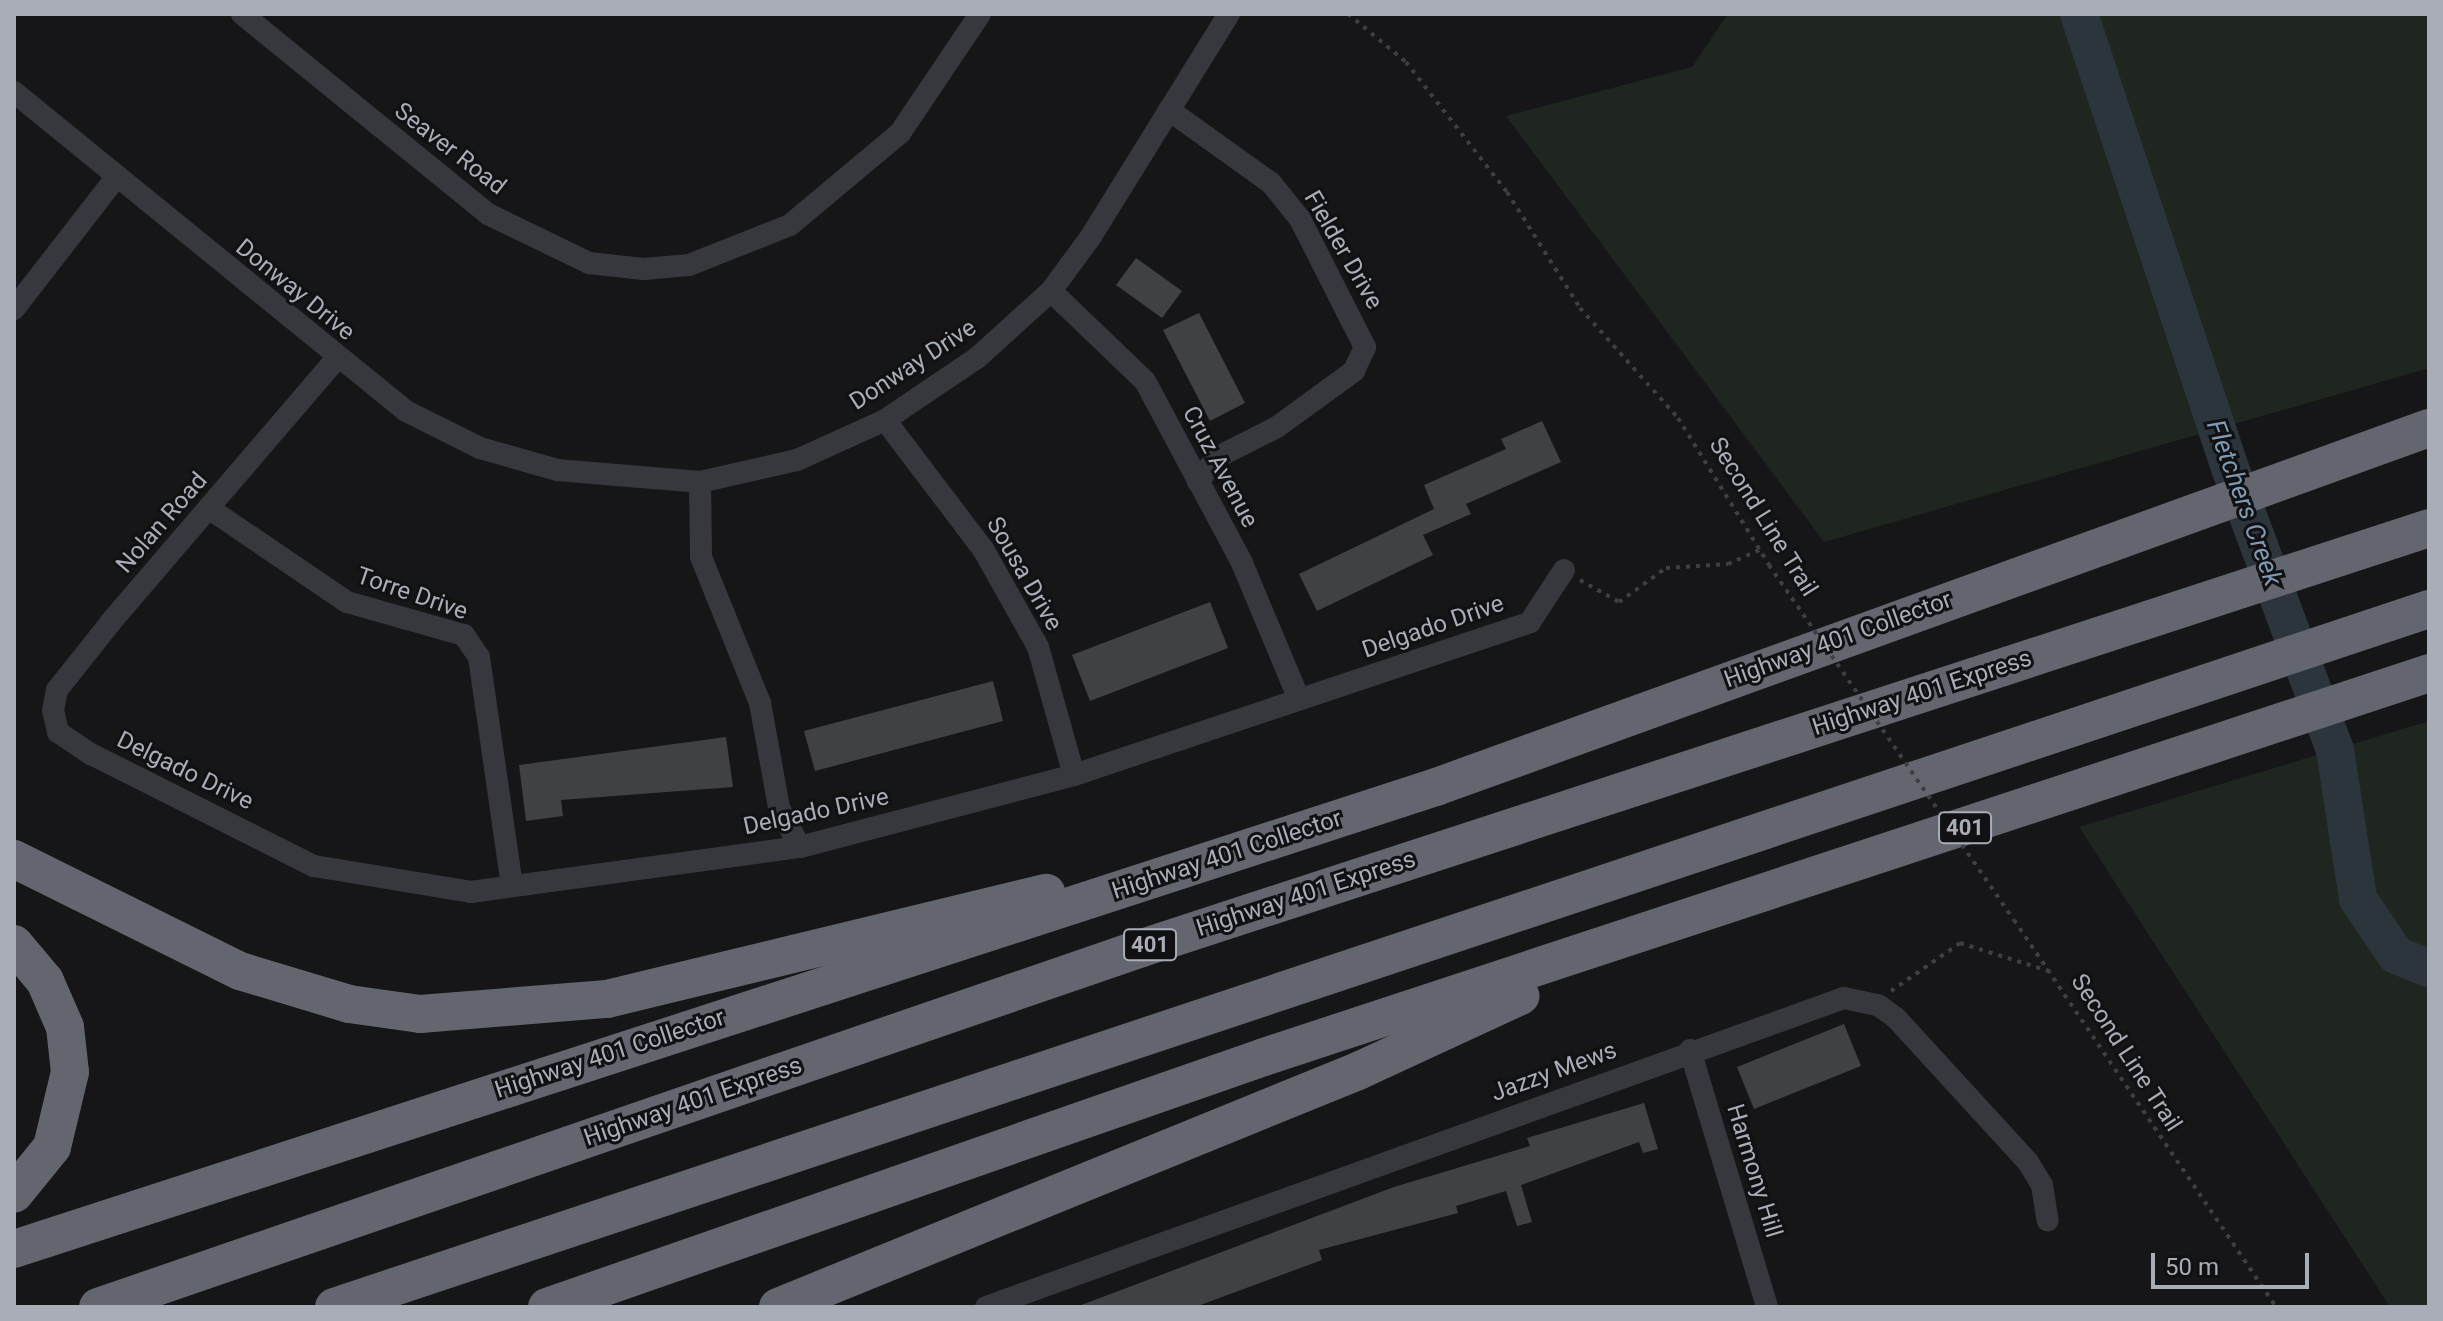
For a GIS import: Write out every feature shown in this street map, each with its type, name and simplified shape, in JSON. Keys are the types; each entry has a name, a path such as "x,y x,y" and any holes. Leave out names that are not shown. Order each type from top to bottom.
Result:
{"highway":[{"name":"Highway 401 Collector","path":"14,1249 1436,787 2429,428"},
{"name":"Highway 401 Express","path":"98,1307 1142,948 2429,528"},
{"name":"401","path":"334,1307 2429,609"},
{"name":"401","path":"547,1307 1250,1062 1669,927 2429,673"},
{"path":"14,859 240,971 349,1004 420,1014 607,999 1023,895 1137,885"},
{"path":"778,1307 1358,1071 1669,927"},
{"path":"14,944 45,981 60,1015 70,1072 52,1147 14,1194"}],"street":[{"name":"Seaver Road","path":"242,14 488,214 589,263 644,269 689,265 790,225 900,133 980,14"},
{"name":"Donway Drive","path":"14,92 115,179 406,411 480,448 612,480 700,482 797,460 885,420 977,358 1051,291 1229,14"},
{"name":"Fielder Drive","path":"1169,110 1281,195 1350,306 1365,347 1354,371 1277,427 1216,458 1198,482"},
{"path":"14,309 115,179"},
{"name":"Cruz Avenue","path":"1051,291 1130,362 1198,482 1299,699"},
{"name":"Nolan Road","path":"58,732 57,690 337,358"},
{"name":"Sousa Drive","path":"885,420 983,549 1038,647 1074,775"},
{"path":"700,482 701,557 760,703 779,808 800,847"},
{"name":"Torre Drive","path":"210,509 347,602 464,635 479,657 512,886"},
{"name":"Delgado Drive","path":"58,732 314,866 471,892 800,847 1074,775 1530,622 1564,570"},
{"name":"Jazzy Mews","path":"986,1307 1819,1002 1878,1005"},
{"path":"1878,1005 2028,1162 2042,1185 2048,1221"},
{"name":"Harmony Hill","path":"1690,1050 1767,1307"}],"path":[{"name":"Second Line Trail","path":"1348,14 1406,62 1492,172 1580,308 1678,418 1769,565 2052,972 2276,1307"},
{"path":"1564,570 1619,602 1666,568 1728,564 1760,550"},
{"path":"1878,1005 1960,943 2052,972"}],"shaded area":[{"path":"1728,14 2429,14 2429,368 1824,542 1506,116 1692,67"},
{"path":"2429,721 2429,1307 2390,1307 2079,827"}],"building":[{"path":"1136,258 1182,291 1162,318 1116,285"},
{"path":"1199,313 1245,403 1210,421 1163,330"},
{"path":"1542,421 1561,462 1466,504 1471,514 1423,535 1433,555 1317,611 1299,574 1434,509 1424,485 1506,449 1501,439"},
{"path":"1210,602 1228,648 1090,701 1072,655"},
{"path":"993,681 1003,721 815,771 804,731"},
{"path":"726,737 733,787 561,800 563,816 526,821 519,765"},
{"path":"1844,1024 1861,1066 1754,1109 1737,1067"},
{"path":"1644,1103 1658,1149 1643,1153 1639,1142 1521,1185 1532,1222 1517,1226 1506,1191 1456,1206 1458,1213 1319,1250 1322,1260 1195,1307 1076,1307 1394,1187 1530,1146 1527,1138"}],"waterway":[{"name":"Fletchers Creek","path":"2079,14 2232,473 2335,750 2358,899 2396,955 2429,968"}]}
